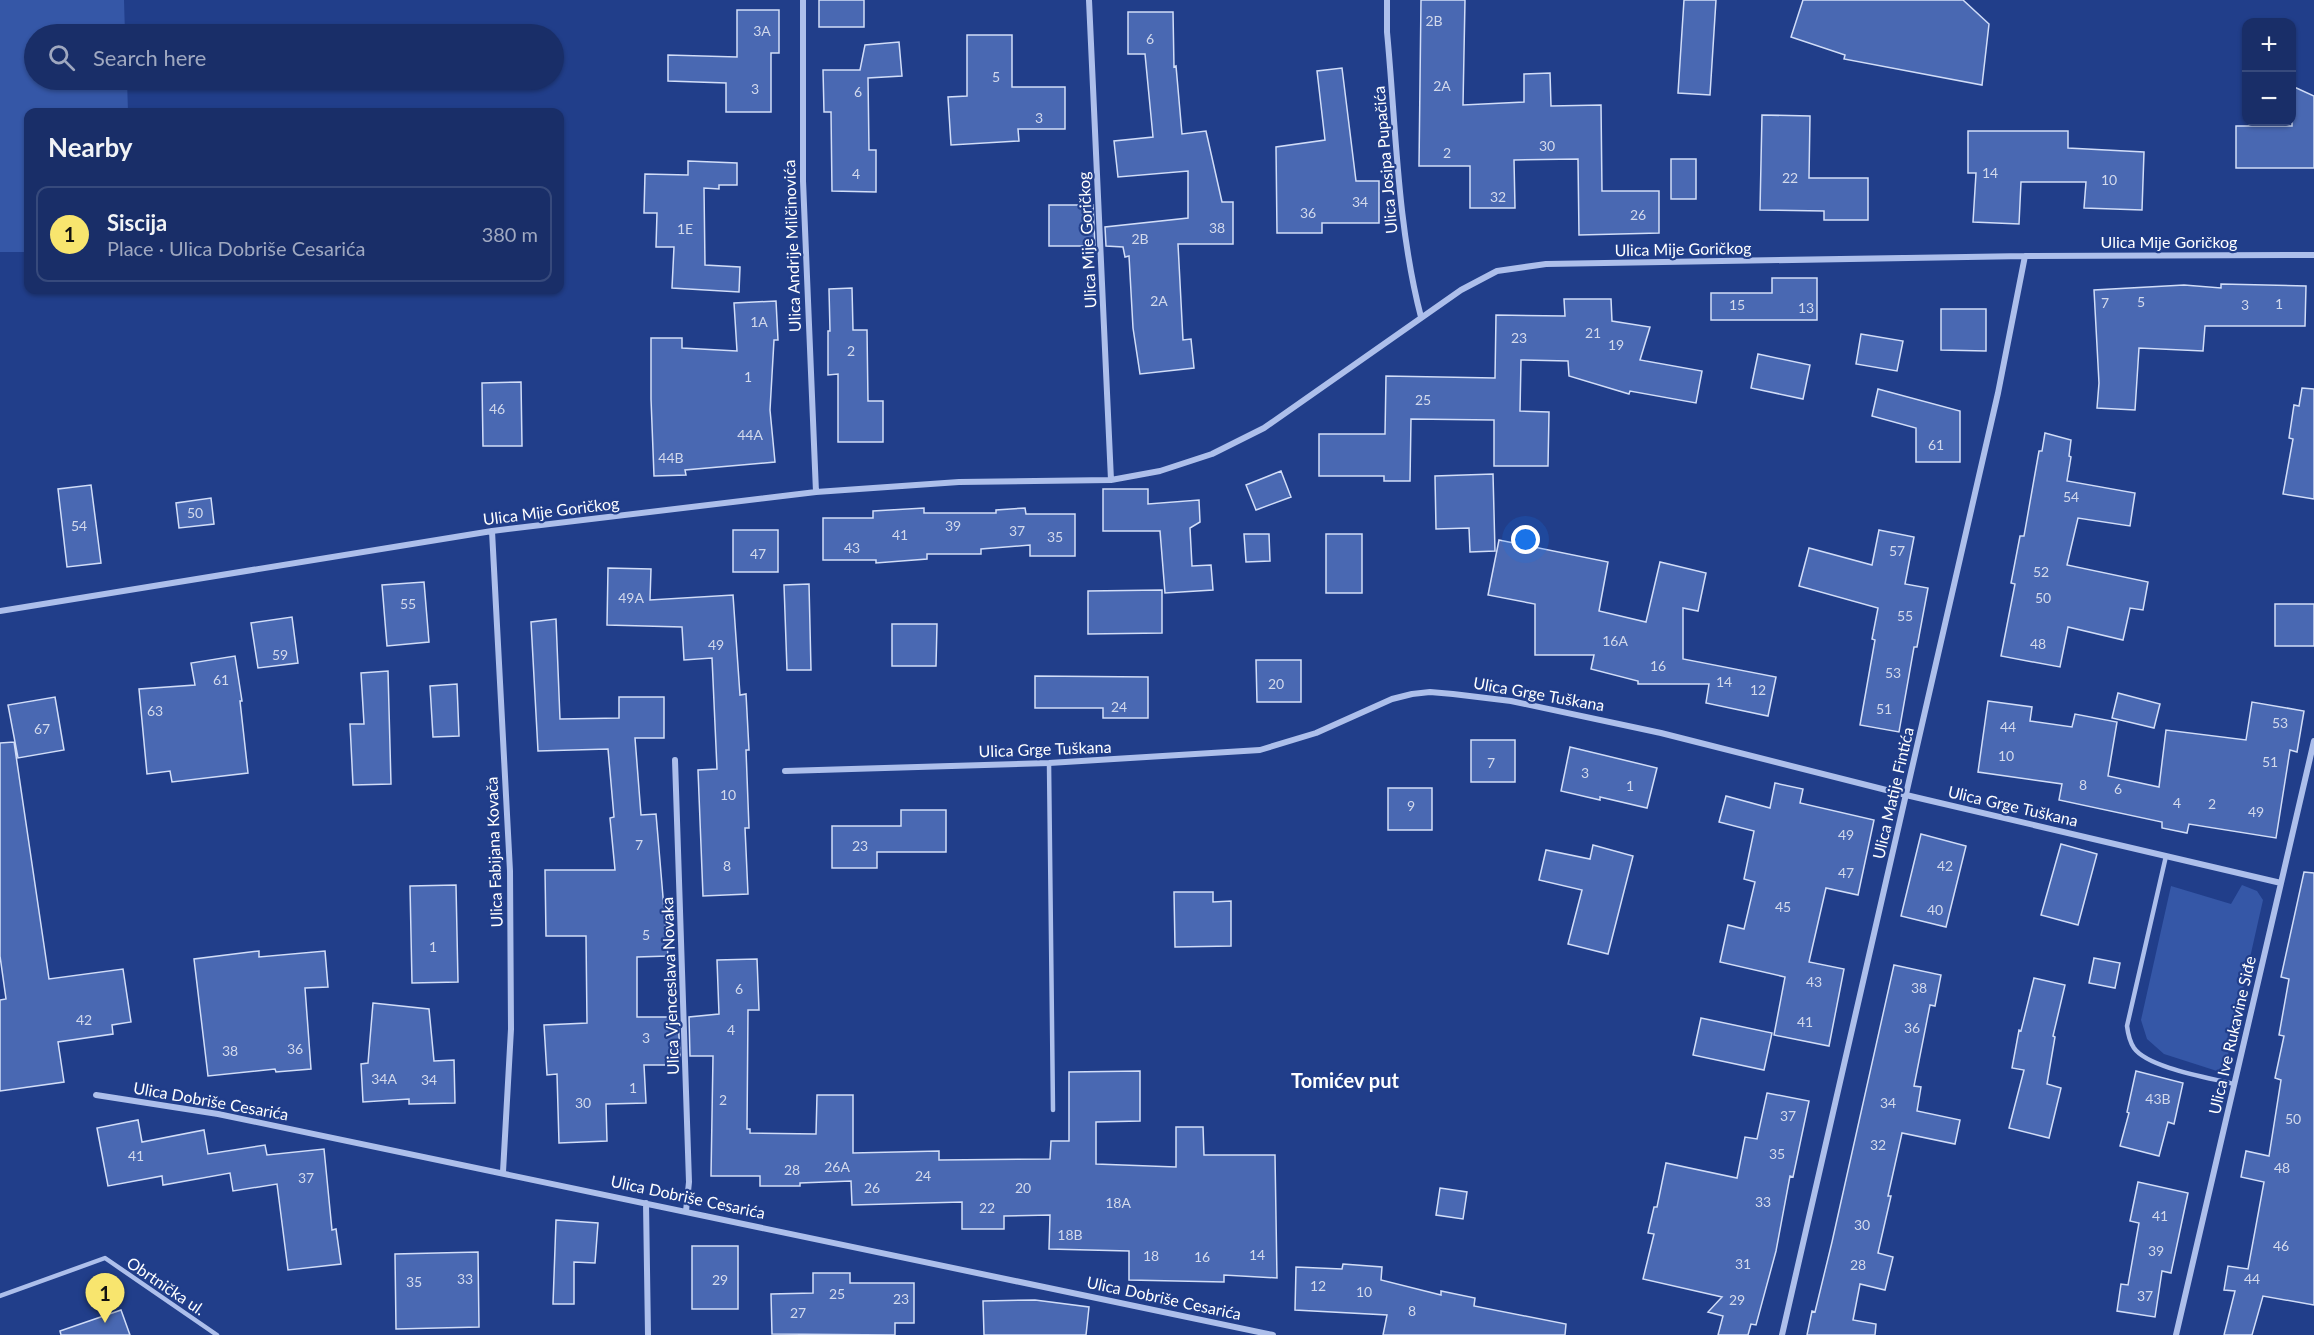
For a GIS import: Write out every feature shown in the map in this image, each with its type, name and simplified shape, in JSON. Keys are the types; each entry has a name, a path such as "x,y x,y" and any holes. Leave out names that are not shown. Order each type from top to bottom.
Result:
{"street":[{"name":"Ulica Andrije Milčinovića","path":"803,0 803,181 816,492"},
{"name":"Ulica Mije Goričkog","path":"1089,0 1111,480"},
{"name":"Ulica Josipa Pupačića","path":"1387,0 1387,32 1404,222 1410,273 1421,317"},
{"name":"Ulica Mije Goričkog","path":"0,611 492,531 816,492 960,482 1111,480 1160,471 1212,454 1264,428 1461,290 1497,271 1546,264 2025,256 2314,255"},
{"name":"Ulica Matije Fintića","path":"1782,1335 1998,393 2025,256"},
{"name":"Ulica Fabijana Kovača","path":"492,531 510,871 511,1029 503,1172"},
{"name":"Ulica Grge Tuškana","path":"784,771 1049,763 1260,750 1316,733 1392,699 1430,692 1478,695 1661,732 1906,795 2281,883"},
{"name":"Ulica Ive Rukavine Siđe","path":"2176,1335 2314,741"},
{"name":"Ulica Vjenceslava Novaka","path":"675,760 689,1182 686,1211"},
{"name":"Ulica Dobriše Cesarića","path":"96,1095 218,1114 503,1172 1273,1335"},
{"path":"646,1203 648,1335"}],"lane":[{"path":"1049,763 1053,1110"},
{"path":"2166,856 2127,1026 2129,1036 2134,1048 2150,1061 2234,1084"},
{"name":"Obrtnička ul.","path":"0,1296 105,1258 217,1335"}],"shaded area":[{"path":"0,0 124,0 125,24 24,24 24,90 127,90 128,108 24,108 24,252 0,252"},
{"path":"2242,885 2257,891 2263,900 2226,1064 2217,1071 2164,1054 2147,1039 2141,1020 2171,886 2231,904"}],"building":[{"path":"819,0 864,0 864,27 819,27"},
{"path":"1421,0 1465,0 1463,105 1524,102 1524,74 1550,73 1551,106 1601,105 1602,191 1659,191 1659,233 1579,235 1578,159 1514,160 1515,208 1470,208 1470,166 1419,166"},
{"path":"1684,0 1716,0 1710,95 1678,93"},
{"path":"1803,0 1963,0 1989,24 1982,85 1844,59 1845,55 1791,37"},
{"path":"737,10 779,10 779,53 771,53 771,112 726,112 726,83 668,81 668,55 737,57"},
{"path":"1128,12 1173,12 1174,67 1176,66 1182,134 1206,131 1222,202 1233,202 1233,244 1178,244 1183,340 1191,339 1194,368 1140,374 1133,328 1129,256 1125,257 1123,247 1106,246 1105,227 1188,218 1188,171 1118,177 1114,141 1153,137 1145,54 1128,54"},
{"path":"967,35 1012,35 1012,87 1065,87 1065,129 1018,129 1019,141 951,145 948,97 967,96"},
{"path":"899,42 902,76 868,78 869,150 876,150 876,192 832,191 831,112 824,112 823,70 860,70 865,45"},
{"path":"1342,68 1356,181 1379,181 1379,223 1322,223 1322,233 1277,233 1276,147 1325,140 1317,71"},
{"path":"2296,88 2314,96 2314,168 2236,168 2236,126 2296,126"},
{"path":"1762,115 1810,116 1809,178 1868,178 1868,220 1824,220 1824,211 1760,210"},
{"path":"1968,131 2068,131 2068,148 2144,152 2142,210 2084,208 2086,182 2021,182 2019,224 1973,222 1976,173 1968,173"},
{"path":"1671,159 1696,159 1696,199 1671,199"},
{"path":"688,161 737,163 737,185 719,185 719,189 704,188 705,265 740,267 739,292 672,288 674,247 656,247 657,213 644,213 645,174 688,175"},
{"path":"1049,205 1093,205 1095,246 1049,246"},
{"path":"1772,278 1817,278 1817,320 1711,320 1711,293 1772,293"},
{"path":"2221,284 2306,286 2305,326 2205,326 2203,351 2139,348 2135,410 2097,408 2099,383 2094,290 2184,285 2221,288"},
{"path":"852,288 853,330 867,330 868,401 883,401 883,442 838,442 838,374 828,375 829,289"},
{"path":"1564,299 1611,299 1612,321 1650,327 1640,360 1702,371 1696,403 1630,391 1629,394 1569,376 1568,361 1521,360 1520,411 1549,412 1548,466 1494,466 1494,420 1411,419 1410,481 1384,481 1384,476 1319,476 1319,434 1385,434 1386,376 1495,378 1496,315 1565,316"},
{"path":"776,301 778,340 774,340 770,410 775,462 685,470 686,475 654,476 651,338 682,338 682,348 737,351 734,303"},
{"path":"1941,309 1986,309 1986,351 1941,350"},
{"path":"1861,334 1903,341 1897,371 1856,364"},
{"path":"1758,354 1810,365 1803,399 1751,388"},
{"path":"521,382 522,446 483,446 482,383"},
{"path":"2302,388 2314,389 2314,499 2283,494 2293,439 2289,438 2294,405 2299,406"},
{"path":"1878,389 1960,411 1960,462 1916,462 1916,428 1872,416"},
{"path":"2045,433 2071,440 2067,481 2135,493 2130,526 2078,518 2067,565 2148,582 2143,610 2130,608 2123,640 2068,627 2060,667 2001,656 2015,584 2011,583 2020,536 2024,536 2039,451 2042,451"},
{"path":"1281,471 1291,497 1256,510 1246,485"},
{"path":"1493,474 1495,551 1470,552 1469,528 1436,529 1435,476"},
{"path":"91,485 101,563 67,567 58,489"},
{"path":"1103,489 1148,489 1148,504 1199,500 1200,522 1190,528 1192,566 1211,565 1213,590 1165,593 1160,531 1103,531"},
{"path":"211,498 214,524 179,528 176,503"},
{"path":"924,508 924,513 996,513 996,510 1025,508 1026,514 1075,514 1075,556 1030,556 1030,545 981,549 981,554 927,554 927,559 876,563 876,560 823,560 823,518 873,518 873,511"},
{"path":"733,530 778,530 778,572 733,572"},
{"path":"1879,530 1914,537 1905,584 1928,588 1917,647 1914,647 1899,732 1860,725 1875,640 1872,639 1878,608 1799,586 1809,548 1872,565"},
{"path":"1244,534 1269,534 1270,561 1246,562"},
{"path":"1326,534 1362,534 1362,593 1326,593"},
{"path":"1499,540 1608,562 1599,611 1646,622 1660,562 1706,573 1698,611 1683,608 1683,659 1776,677 1768,716 1706,703 1709,684 1638,684 1638,681 1591,669 1594,655 1535,655 1535,604 1488,595"},
{"path":"608,568 651,569 650,600 733,595 740,695 746,694 749,750 746,750 749,828 745,828 748,894 703,896 698,770 717,769 712,658 684,660 682,627 607,625"},
{"path":"424,582 429,642 387,646 382,585"},
{"path":"809,584 811,670 787,670 784,585"},
{"path":"1162,590 1162,633 1088,634 1088,591"},
{"path":"2275,604 2314,604 2314,646 2275,646"},
{"path":"292,617 298,663 258,668 251,623"},
{"path":"556,619 560,719 619,718 619,697 664,697 664,738 635,738 641,815 656,814 668,956 637,957 637,1017 678,1017 680,1056 667,1056 667,1065 644,1065 646,1103 606,1104 607,1141 559,1143 557,1074 547,1075 544,1025 587,1023 586,936 546,936 545,870 615,870 610,818 614,817 608,749 538,751 531,622"},
{"path":"892,624 937,624 936,666 892,666"},
{"path":"235,656 242,701 240,701 248,773 172,782 170,771 147,774 139,689 195,685 191,663"},
{"path":"1256,660 1301,660 1301,702 1257,702"},
{"path":"388,671 391,784 353,785 350,724 364,724 361,673"},
{"path":"1035,676 1148,677 1148,718 1103,718 1103,708 1035,708"},
{"path":"457,684 459,736 433,737 430,686"},
{"path":"2118,693 2160,704 2154,728 2112,718"},
{"path":"55,697 64,750 18,758 8,705"},
{"path":"1988,701 2032,707 2030,721 2072,727 2075,714 2117,722 2108,776 2159,787 2166,730 2246,740 2252,702 2304,711 2297,752 2290,750 2276,838 2189,824 2187,833 2162,828 2162,822 2059,800 2062,784 1978,772"},
{"path":"1471,740 1515,740 1515,782 1471,782"},
{"path":"14,742 49,979 123,969 131,1022 112,1025 113,1034 58,1042 64,1082 0,1091 0,1000 6,999 0,956 0,743"},
{"path":"1570,747 1657,768 1647,808 1561,791"},
{"path":"1775,783 1803,789 1800,803 1874,820 1858,895 1826,888 1809,962 1844,969 1829,1046 1774,1035 1785,977 1720,962 1728,925 1744,929 1755,882 1744,879 1754,831 1719,822 1726,796 1770,808"},
{"path":"1388,788 1432,788 1432,830 1388,830"},
{"path":"901,810 946,810 946,852 877,852 877,868 832,868 832,826 901,826"},
{"path":"1921,834 1966,846 1946,927 1901,916"},
{"path":"2061,844 2097,854 2078,925 2041,915"},
{"path":"1593,845 1633,856 1608,954 1568,944 1582,890 1539,880 1546,850 1590,859"},
{"path":"2304,872 2314,873 2314,1305 2263,1296 2252,1335 2224,1335 2235,1291 2224,1290 2228,1266 2248,1269 2264,1182 2241,1177 2246,1151 2269,1156 2281,1080 2275,1078 2284,1036 2279,1035 2289,979 2281,977"},
{"path":"456,885 458,982 412,983 410,886"},
{"path":"1174,892 1213,892 1213,902 1231,901 1231,946 1175,947"},
{"path":"259,951 259,957 325,951 328,987 305,988 311,1069 276,1072 275,1069 208,1076 194,959"},
{"path":"2094,958 2120,963 2115,988 2089,983"},
{"path":"757,959 759,1010 748,1010 747,1129 750,1129 750,1133 816,1134 817,1095 853,1095 853,1153 939,1151 939,1160 1050,1159 1051,1141 1069,1141 1069,1072 1140,1071 1140,1121 1096,1122 1096,1164 1176,1167 1176,1127 1203,1127 1204,1155 1275,1155 1277,1278 1224,1275 1224,1282 1129,1280 1129,1251 1049,1249 1050,1215 1004,1216 1004,1229 962,1229 962,1202 852,1205 851,1181 800,1183 800,1186 760,1186 760,1176 711,1176 713,1056 690,1056 689,1017 719,1014 717,960"},
{"path":"1894,965 1941,975 1935,1006 1930,1005 1914,1086 1921,1087 1917,1111 1960,1120 1955,1144 1902,1133 1878,1253 1893,1257 1885,1290 1860,1284 1853,1320 1876,1324 1875,1335 1807,1335 1832,1242"},
{"path":"2034,978 2065,985 2053,1036 2055,1037 2047,1084 2061,1088 2049,1138 2009,1128 2024,1070 2012,1068 2019,1030 2021,1031"},
{"path":"373,1003 429,1009 434,1061 454,1060 455,1103 409,1104 409,1099 363,1102 361,1064 368,1063"},
{"path":"1701,1018 1772,1033 1764,1070 1693,1055"},
{"path":"2136,1071 2183,1083 2174,1124 2168,1122 2159,1156 2120,1146 2129,1113 2127,1112"},
{"path":"1767,1093 1809,1101 1793,1177 1790,1176 1776,1251 1756,1325 1751,1324 1748,1335 1718,1335 1723,1316 1708,1312 1722,1297 1643,1279 1654,1234 1648,1233 1654,1207 1657,1207 1666,1163 1737,1178 1745,1137 1757,1139"},
{"path":"138,1120 142,1142 204,1130 208,1154 265,1145 267,1155 324,1149 332,1230 336,1229 341,1264 288,1270 277,1184 233,1191 230,1173 163,1185 162,1176 108,1186 97,1128"},
{"path":"2138,1182 2188,1193 2171,1273 2162,1271 2155,1317 2117,1311 2121,1284 2128,1285 2139,1223 2130,1221"},
{"path":"1440,1188 1467,1192 1463,1219 1436,1215"},
{"path":"556,1220 598,1223 595,1263 574,1262 574,1304 553,1304"},
{"path":"692,1246 738,1246 738,1309 692,1309"},
{"path":"478,1252 479,1327 396,1329 395,1254"},
{"path":"1343,1264 1382,1267 1381,1280 1441,1295 1441,1291 1475,1298 1474,1306 1566,1324 1565,1335 1383,1335 1387,1315 1295,1310 1296,1267 1342,1269"},
{"path":"813,1273 850,1273 850,1283 914,1283 914,1323 895,1323 895,1335 772,1334 771,1294 813,1293"},
{"path":"1035,1300 1089,1307 1086,1335 984,1335 983,1301"},
{"path":"121,1310 130,1335 61,1335 60,1331"}],"place":[{"name":"Siscija","path":"105,1323"}],"district":[{"name":"Tomićev put","path":"1345,1081"}]}
